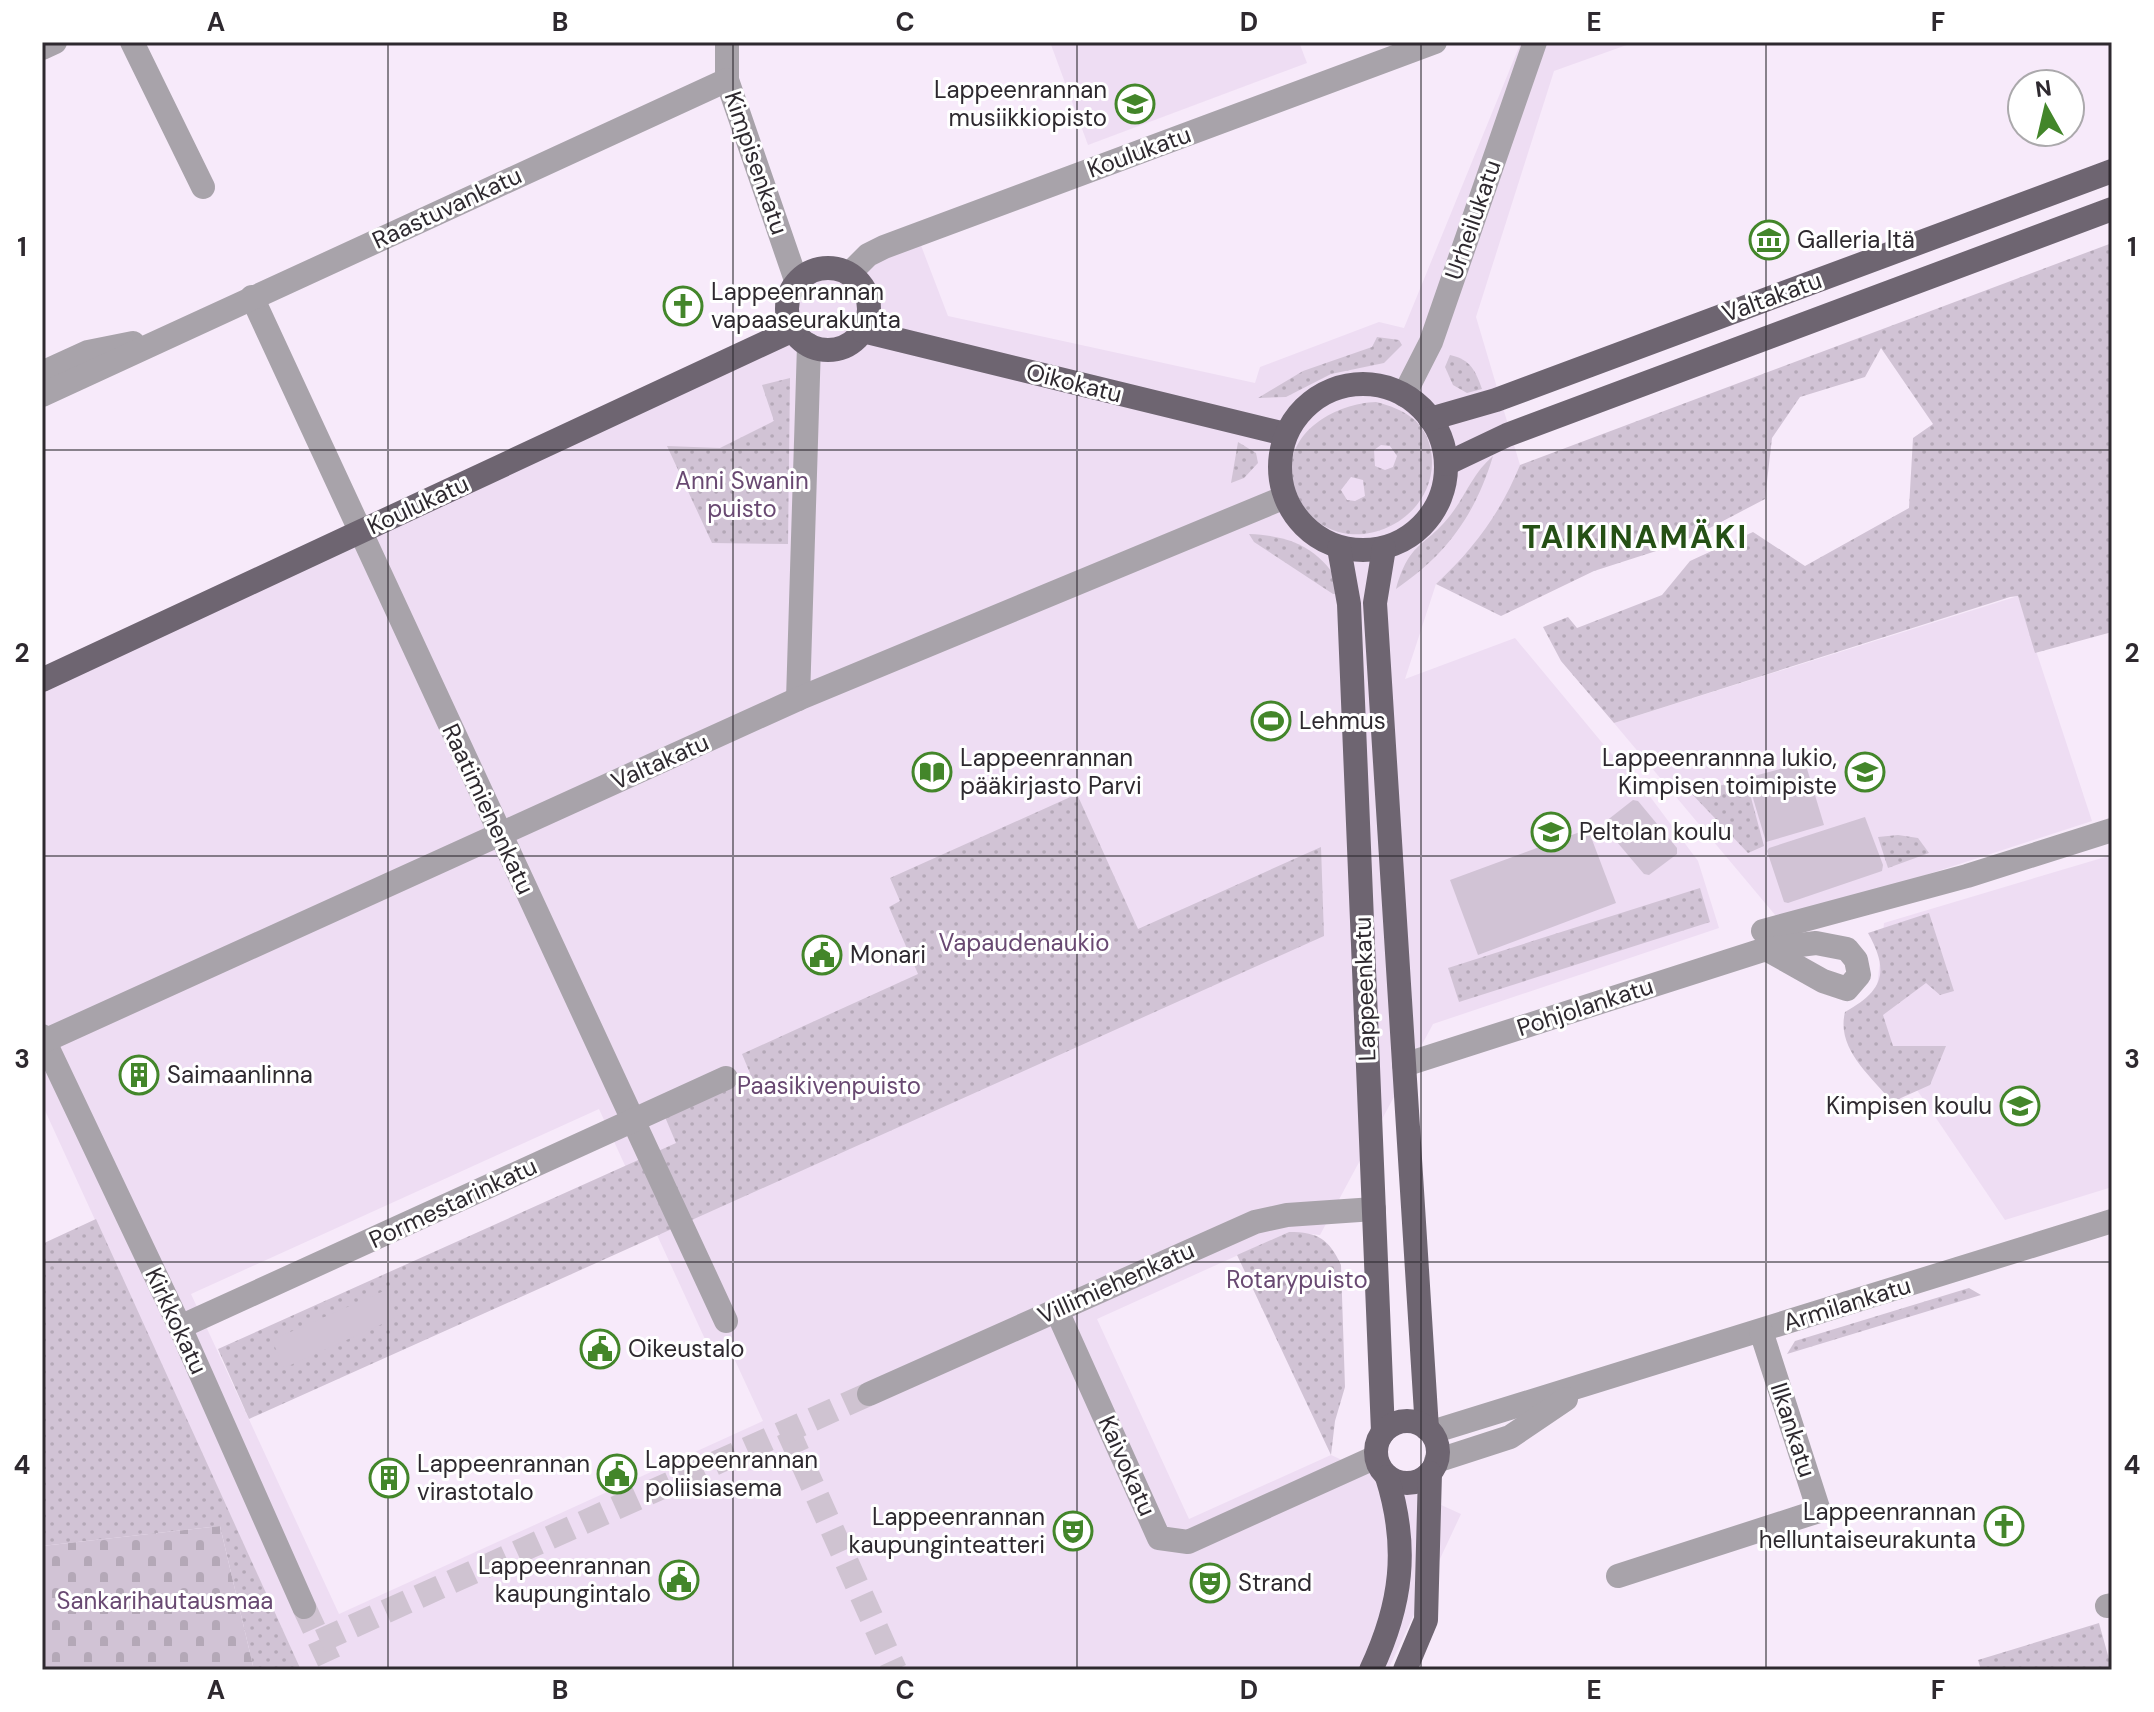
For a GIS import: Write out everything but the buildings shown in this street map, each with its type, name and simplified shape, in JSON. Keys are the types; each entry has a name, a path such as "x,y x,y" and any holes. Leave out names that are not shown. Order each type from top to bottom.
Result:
{"main road":[{"name":"Valtakatu","path":"1430,419 1496,400 2112,171"},
{"name":"Valtakatu","path":"1446,464 1507,435 1683,367 2112,209"},
{"path":"822,269 849,274 859,281 869,303 863,331 838,349 801,338 788,303 797,283 822,269"},
{"name":"Oikokatu","path":"863,331 1285,434"},
{"name":"Koulukatu","path":"42,680 360,532 801,338"},
{"path":"1372,385 1404,395 1430,419 1442,440 1446,464 1441,496 1432,514 1419,529 1384,548 1362,551 1339,548 1306,529 1285,497 1279,468 1285,434 1308,404 1338,388 1372,385"},
{"name":"Lappeenkatu","path":"1339,548 1349,604 1383,1432"},
{"name":"Lappeenkatu","path":"1384,548 1375,603 1429,1431"},
{"path":"1371,1670 1398,1602 1400,1548 1395,1503 1382,1467 1383,1432 1404,1422 1429,1431 1437,1449 1433,1467 1426,1620 1405,1670"},
{"path":"1382,1467 1409,1483 1433,1467"}],"street":[{"path":"42,48 55,42"},
{"path":"132,42 203,187"},
{"name":"Kimpisenkatu","path":"727,42 727,80 797,283"},
{"name":"Koulukatu","path":"849,274 868,255 884,247 1435,42"},
{"name":"Urheilukatu","path":"1404,395 1431,342 1535,42"},
{"name":"Raastuvankatu","path":"42,395 727,80"},
{"name":"Raatimiehenkatu","path":"252,297 726,1321"},
{"name":"Raastuvankatu","path":"42,373 88,352 167,336"},
{"path":"798,699 801,338"},
{"name":"Valtakatu","path":"43,1039 798,699 1285,497"},
{"name":"Pohjolankatu","path":"1404,1065 1765,940 2112,830"},
{"name":"Kirkkokatu","path":"43,1039 180,1327 304,1607"},
{"name":"Pormestarinkatu","path":"180,1327 726,1078"},
{"name":"Villimiehenkatu","path":"869,1394 1255,1222 1287,1215 1374,1209"},
{"name":"Armilankatu","path":"1429,1431 1582,1388 2112,1221"},
{"name":"Kaivokatu","path":"1057,1311 1159,1538 1188,1542 1382,1467"},
{"name":"Ilkankatu","path":"1618,1576 1819,1511 1761,1331"},
{"name":"Armilankatu","path":"1433,1467 1510,1437 1582,1388"}],"shaded area":[{"name":"Lappeenrannan musiikkiopisto","path":"1050,42 1299,42 1307,63 1088,145"},
{"path":"1521,42 1635,42 1554,71 1476,317 1520,465 1506,500 1486,530 1461,561 1436,584 1405,679 1515,638 1609,751 1637,779 1698,861 1719,928 1433,1024 1320,1235 1289,1232 1097,1319 1189,1519 1331,1455 1461,1514 1388,1670 301,1670 42,1104 42,680 790,323 791,292 804,276 822,269 849,274 917,235 948,316 1255,383 1260,367 1379,322 1404,328","holes":["599,1109 710,1350 727,1343 763,1421 339,1614 191,1294"]},
{"name":"Lappeenrannna lukio, Kimpisen toimipiste","path":"2018,596 2092,821 1781,922 1614,723"},
{"name":"Kimpisen koulu","path":"2112,855 2112,1187 2005,1220 1873,1025 1884,923"}],"green space":[{"path":"2112,243 2112,632 2035,653 2018,596 2010,597 1614,723 1561,661 1543,627 1568,617 1577,628 1662,595 1690,561 1753,532 1805,566 1909,508 1913,438 1933,424 1881,348 1865,377 1800,397 1772,438 1765,499 1681,543 1594,571 1501,616 1436,584 1485,529 1520,465"},
{"path":"1377,337 1399,340 1402,345 1384,363 1331,374 1286,397 1258,398 1303,371 1372,347"},
{"path":"1450,355 1471,367 1482,389 1467,393 1453,385 1445,367"},
{"name":"Anni Swanin puisto","path":"790,378 788,544 712,543 667,446 720,448 774,421 762,385"},
{"path":"1376,402 1396,408 1419,424 1431,451 1430,477 1421,499 1405,517 1385,529 1362,534 1339,532 1318,522 1301,502 1293,482 1292,463 1297,446 1307,432 1321,420 1357,405","holes":["1381,445 1390,446 1397,456 1393,467 1385,470 1375,466 1374,450","1351,477 1363,480 1365,496 1355,501 1347,500 1341,490"]},
{"path":"1238,442 1256,453 1258,463 1244,478 1231,483"},
{"path":"1493,456 1477,497 1457,532 1430,562 1396,589 1413,552 1443,524 1480,469"},
{"path":"1249,534 1281,538 1307,549 1328,567 1345,594 1333,594 1254,542"},
{"path":"1805,762 1824,825 1766,842 1747,778"},
{"path":"1746,779 1764,846 1748,853 1691,793"},
{"path":"1077,794 1138,929 1321,847 1324,936 249,1419 218,1349 676,1143 665,1117 752,1078 742,1054 918,974 889,907 900,901 890,878"},
{"path":"1633,800 1638,801 1677,848 1677,854 1649,875 1644,874 1606,829 1605,822"},
{"path":"1865,817 1883,865 1882,871 1784,902 1767,851 1769,848"},
{"path":"1588,829 1616,903 1478,955 1450,880"},
{"path":"1898,835 1918,838 1929,853 1888,868 1878,837"},
{"path":"1700,888 1710,922 1459,1002 1448,968"},
{"path":"1929,913 1954,991 1940,995 1926,983 1883,1015 1893,1046 1946,1046 1930,1085 1892,1102 1850,1050 1845,1038 1845,1012 1868,996 1879,979 1879,959 1868,933"},
{"path":"96,1219 301,1670 254,1670 220,1526 42,1546 42,1244"},
{"name":"Rotarypuisto","path":"1289,1232 1321,1239 1332,1249 1341,1265 1345,1387 1335,1421 1331,1455 1237,1255"},
{"path":"1969,1288 1981,1295 1787,1354 1795,1341"},
{"path":"386,1290 398,1317 284,1368 272,1340"},
{"name":"Sankarihautausmaa","path":"220,1526 254,1670 42,1670 42,1546"},
{"path":"2099,1623 2112,1670 1981,1670 1978,1660"}],"tunnel":[{"path":"320,1641 869,1394"},
{"path":"788,1431 895,1670"},
{"path":"304,1607 333,1670"}],"place":[{"name":"Lappeenrannan musiikkiopisto","path":"1135,104"},
{"name":"Galleria Itä","path":"1769,240"},
{"name":"Lappeenrannan vapaaseurakunta","path":"683,306"},
{"name":"Lehmus","path":"1271,721"},
{"name":"Lappeenrannan pääkirjasto Parvi","path":"932,772"},
{"name":"Lappeenrannna lukio, Kimpisen toimipiste","path":"1865,772"},
{"name":"Peltolan koulu","path":"1551,832"},
{"name":"Monari","path":"822,955"},
{"name":"Saimaanlinna","path":"139,1075"},
{"name":"Kimpisen koulu","path":"2020,1106"},
{"name":"Oikeustalo","path":"600,1349"},
{"name":"Lappeenrannan poliisiasema","path":"617,1474"},
{"name":"Lappeenrannan virastotalo","path":"389,1478"},
{"name":"Lappeenrannan helluntaiseurakunta","path":"2004,1526"},
{"name":"Lappeenrannan kaupunginteatteri","path":"1073,1531"},
{"name":"Lappeenrannan kaupungintalo","path":"679,1580"},
{"name":"Strand","path":"1210,1583"}],"district":[{"name":"TAIKINAMÄKI","path":"1635,537"}],"park label":[{"name":"Vapaudenaukio","path":"1024,943"},
{"name":"Paasikivenpuisto","path":"829,1086"}]}
